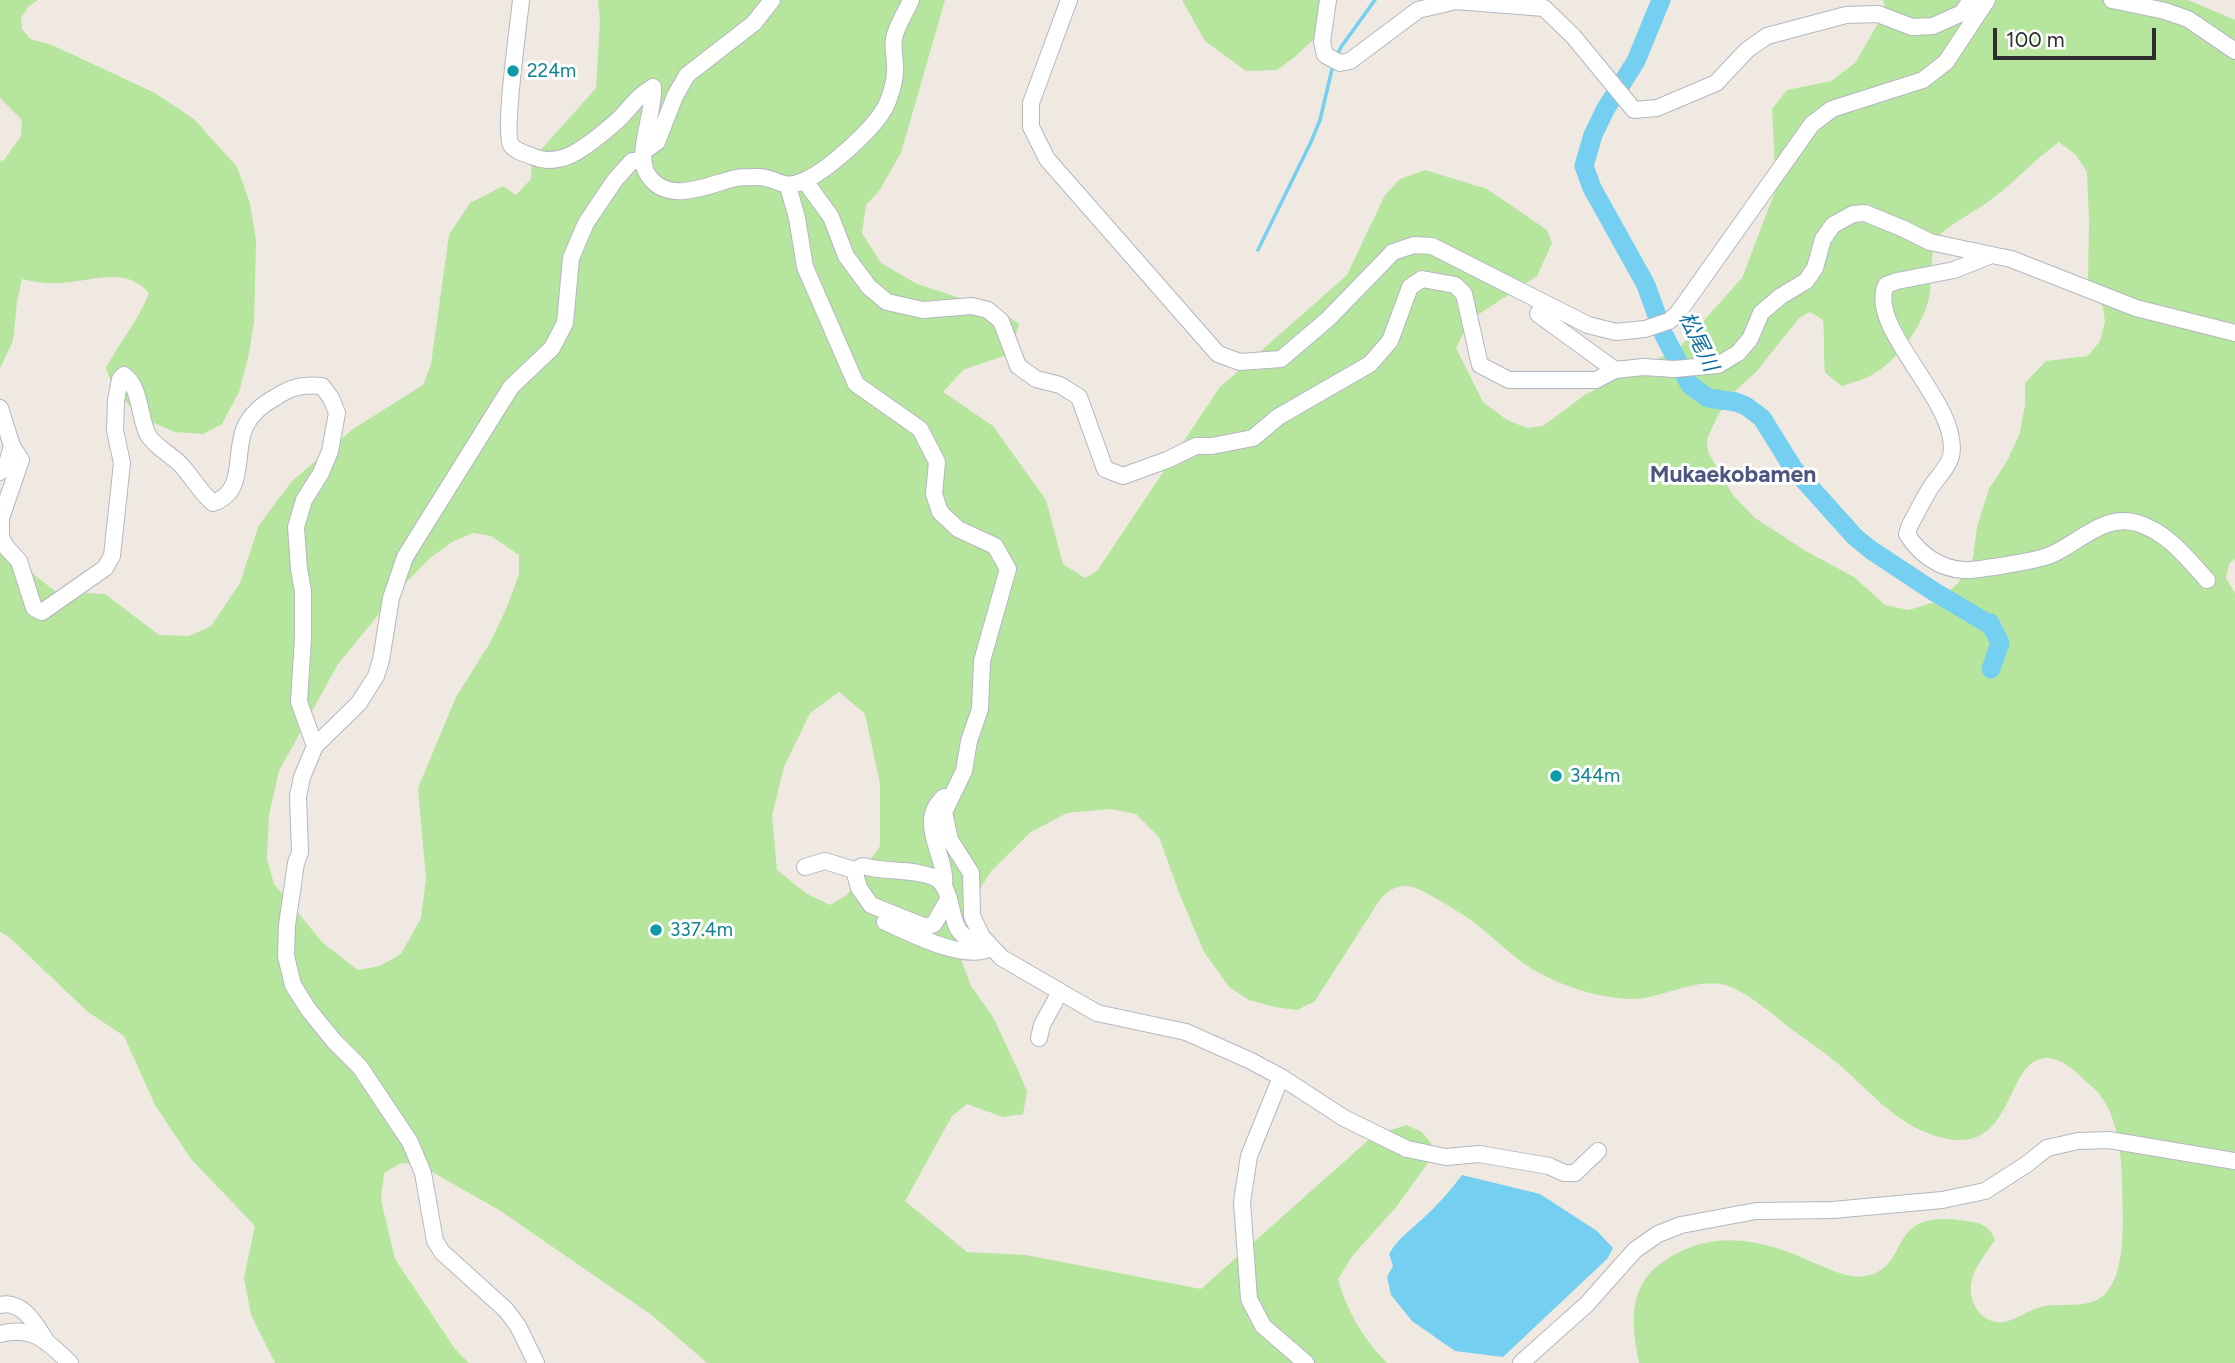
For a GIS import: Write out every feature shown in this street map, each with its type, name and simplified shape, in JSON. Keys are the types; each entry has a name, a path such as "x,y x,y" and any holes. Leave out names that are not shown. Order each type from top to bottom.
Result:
{"street":[{"path":"522,0 511,96 508,133 510,144 517,150 545,162 560,159 582,149 619,119 639,96 653,87 654,98 643,156 647,175 657,186 680,191 700,189 738,177 762,177 788,186 805,181 859,140 883,111 895,73 894,39 911,0"},
{"path":"536,1363 518,1326 506,1311 442,1252 435,1241 423,1173 410,1142 359,1067 325,1031 292,985 286,956 287,925 300,852 298,796 307,761 315,746 359,703 376,676 391,598 404,557 511,387 552,348 565,323 571,258 586,223 615,180 632,161 643,156 657,142 675,96 687,75 754,23 772,0"},
{"path":"1069,0 1031,103 1031,127 1047,159 1218,354 1240,362 1281,359 1328,319 1393,252 1414,245 1432,246 1588,325 1616,332 1645,329 1669,321 1678,313 1812,124 1832,109 1923,80 1946,62 1987,0"},
{"path":"1328,0 1322,42 1325,55 1340,63 1350,61 1418,10 1456,1 1544,8 1573,36 1634,110 1657,108 1716,83 1747,50 1768,36 1846,15 1878,14 1912,27 1933,26 1962,13 1971,0"},
{"path":"2112,0 2165,11 2188,19 2235,51"},
{"path":"805,181 831,217 846,256 869,287 887,302 923,310 972,306 988,310 1002,321 1018,366 1036,379 1060,386 1079,397 1105,469 1123,476 1196,446 1212,446 1253,438 1279,417 1370,364 1390,341 1410,287 1422,279 1455,285 1464,294 1480,365 1510,380 1596,380 1615,370 1718,365 1738,353 1750,339 1761,313 1781,296 1806,281 1815,268 1823,239 1833,225 1853,214 1866,213 1930,242 2011,259 2136,308 2235,333"},
{"path":"788,186 797,218 805,267 856,384 920,429 937,461 934,494 940,512 958,529 995,545 1008,569 982,661 980,709 969,741 964,771 944,812 950,840 971,873 972,916 982,937 1002,958 1097,1013 1186,1032 1251,1060 1344,1118 1407,1149 1446,1157 1479,1154 1549,1166 1564,1173 1575,1173 1598,1151"},
{"path":"1991,255 1954,270 1897,281 1886,285 1882,294 1883,308 1903,350 1941,409 1952,441 1951,458 1910,525 1907,534 1915,548 1945,567 1965,571 2020,563 2050,555 2106,524 2124,521 2138,523 2179,548 2207,580"},
{"path":"1543,303 1538,314 1615,370"},
{"path":"0,408 12,446 21,460 1,518 1,537 19,561 34,608 42,612 105,568 112,556 122,463 116,430 116,401 120,379 124,374 129,378 149,437 181,465 201,493 213,503 225,499 235,482 242,436 257,410 293,386 322,386 337,413 330,451 321,473 304,500 296,527 303,590 299,702 315,746"},
{"path":"0,472 7,463 12,446"},
{"path":"854,870 859,888 871,905 926,927 934,924 946,892 946,873 934,840 931,822 939,801 958,784"},
{"path":"806,867 825,861 854,870 863,866 877,870 915,872 936,878 946,892 958,929 979,947 990,946"},
{"path":"870,916 930,941 969,952 985,952 990,946"},
{"path":"1039,1038 1042,1025 1060,992"},
{"path":"1280,1077 1249,1156 1242,1202 1250,1299 1263,1326 1306,1363"},
{"path":"1521,1363 1587,1304 1635,1250 1658,1234 1681,1225 1756,1211 1833,1210 1942,1200 1985,1191 2047,1148 2078,1141 2109,1140 2235,1161"},
{"path":"0,1305 14,1305 24,1312 34,1321 47,1341 70,1363"},
{"path":"0,1334 16,1330 30,1332 47,1341"}],"green space":[{"path":"0,0 38,0 28,7 21,18 22,29 30,39 52,45 155,93 194,119 237,167 250,203 256,241 254,322 239,392 222,424 203,434 175,432 154,423 133,409 114,390 106,368 149,293 140,284 129,279 108,277 50,283 22,279 13,341 0,368 0,161 4,160 21,136 22,120 0,98"},
{"path":"598,0 945,0 901,153 879,191 866,205 862,233 881,263 917,284 1000,311 1019,324 1010,354 963,370 943,392 993,426 1046,500 1063,564 1085,578 1097,571 1220,387 1347,275 1385,195 1400,179 1425,170 1487,189 1547,230 1552,243 1537,276 1470,320 1456,348 1483,402 1507,420 1527,428 1543,426 1586,394 1678,349 1742,278 1776,189 1772,109 1787,90 1831,81 1855,63 1886,10 1883,0 2188,0 2235,20 2235,559 2229,564 2226,578 2235,593 2235,1363 1639,1363 1634,1333 1638,1292 1654,1269 1667,1259 1704,1243 1759,1243 1839,1273 1859,1277 1880,1270 1890,1262 1910,1230 1922,1222 1940,1219 1967,1221 1984,1226 1995,1240 1972,1279 1973,1303 1982,1316 1996,1322 2005,1322 2041,1307 2097,1300 2111,1286 2122,1249 2120,1153 2115,1127 2105,1103 2098,1093 2069,1067 2058,1060 2046,1058 2032,1063 2022,1075 1994,1124 1980,1135 1960,1140 1933,1135 1905,1122 1826,1054 1756,1001 1731,987 1719,984 1693,985 1655,996 1630,999 1580,990 1532,969 1468,918 1427,893 1409,886 1394,888 1381,898 1315,1001 1297,1010 1249,1000 1229,987 1204,952 1159,837 1136,814 1110,809 1067,813 1031,832 992,870 969,905 960,938 962,962 971,986 993,1017 1021,1077 1027,1092 1023,1114 1003,1117 967,1104 952,1116 905,1201 967,1252 1026,1255 1201,1289 1373,1136 1406,1125 1422,1132 1431,1143 1432,1157 1397,1206 1353,1255 1338,1279 1357,1324 1387,1363 707,1363 653,1316 499,1210 420,1165 401,1163 384,1173 381,1200 395,1259 455,1349 469,1363 275,1363 251,1315 244,1278 255,1226 191,1159 155,1105 124,1036 88,1012 9,937 0,932 0,548 55,591 105,594 159,635 189,636 211,626 240,583 259,525 292,481 353,429 423,385 431,364 449,235 470,203 503,186 516,195 531,179 532,160 596,88 600,21","holes":["2059,142 2076,155 2087,172 2088,280 2103,307 2105,322 2100,341 2088,356 2046,361 2025,383 2025,405 2020,433 2007,461 1989,489 1977,527 1973,558 1958,583 1938,601 1909,610 1885,605 1854,577 1804,550 1755,518 1733,495 1708,452 1707,439 1718,415 1735,391 1756,372 1799,318 1810,312 1823,320 1825,373 1842,386 1868,377 1888,364 1914,333 1926,309 1934,249 1940,235 1984,205","473,533 491,536 519,555 519,574 490,643 456,697 418,788 426,879 421,918 401,954 380,966 358,970 323,943 274,884 267,859 269,815 279,771 338,664 397,592 430,558 452,542","839,692 865,714 880,784 880,846 847,895 830,905 807,894 777,870 772,816 784,767 810,713"]},
{"path":"1182,0 1330,0 1326,18 1314,39 1296,56 1277,70 1246,71 1205,41"}],"water":[{"path":"1462,1175 1540,1194 1597,1231 1613,1248 1607,1259 1503,1357 1455,1351 1412,1321 1391,1295 1387,1277 1393,1266 1389,1254"}],"waterway":[{"path":"1337,55 1375,0"},
{"name":"松尾川","path":"1661,0 1636,61 1605,110 1593,135 1584,166 1592,188 1646,285 1664,335 1690,385 1708,398 1736,402 1762,418 1793,468 1855,537 1933,591 1990,623 2000,643 1991,669"},
{"path":"1258,250 1320,120 1333,65"}],"place":[{"name":"224m","path":"513,71"},
{"name":"344m","path":"1556,776"},
{"name":"337.4m","path":"656,930"}],"district":[{"name":"Mukaekobamen","path":"1733,475"}]}
